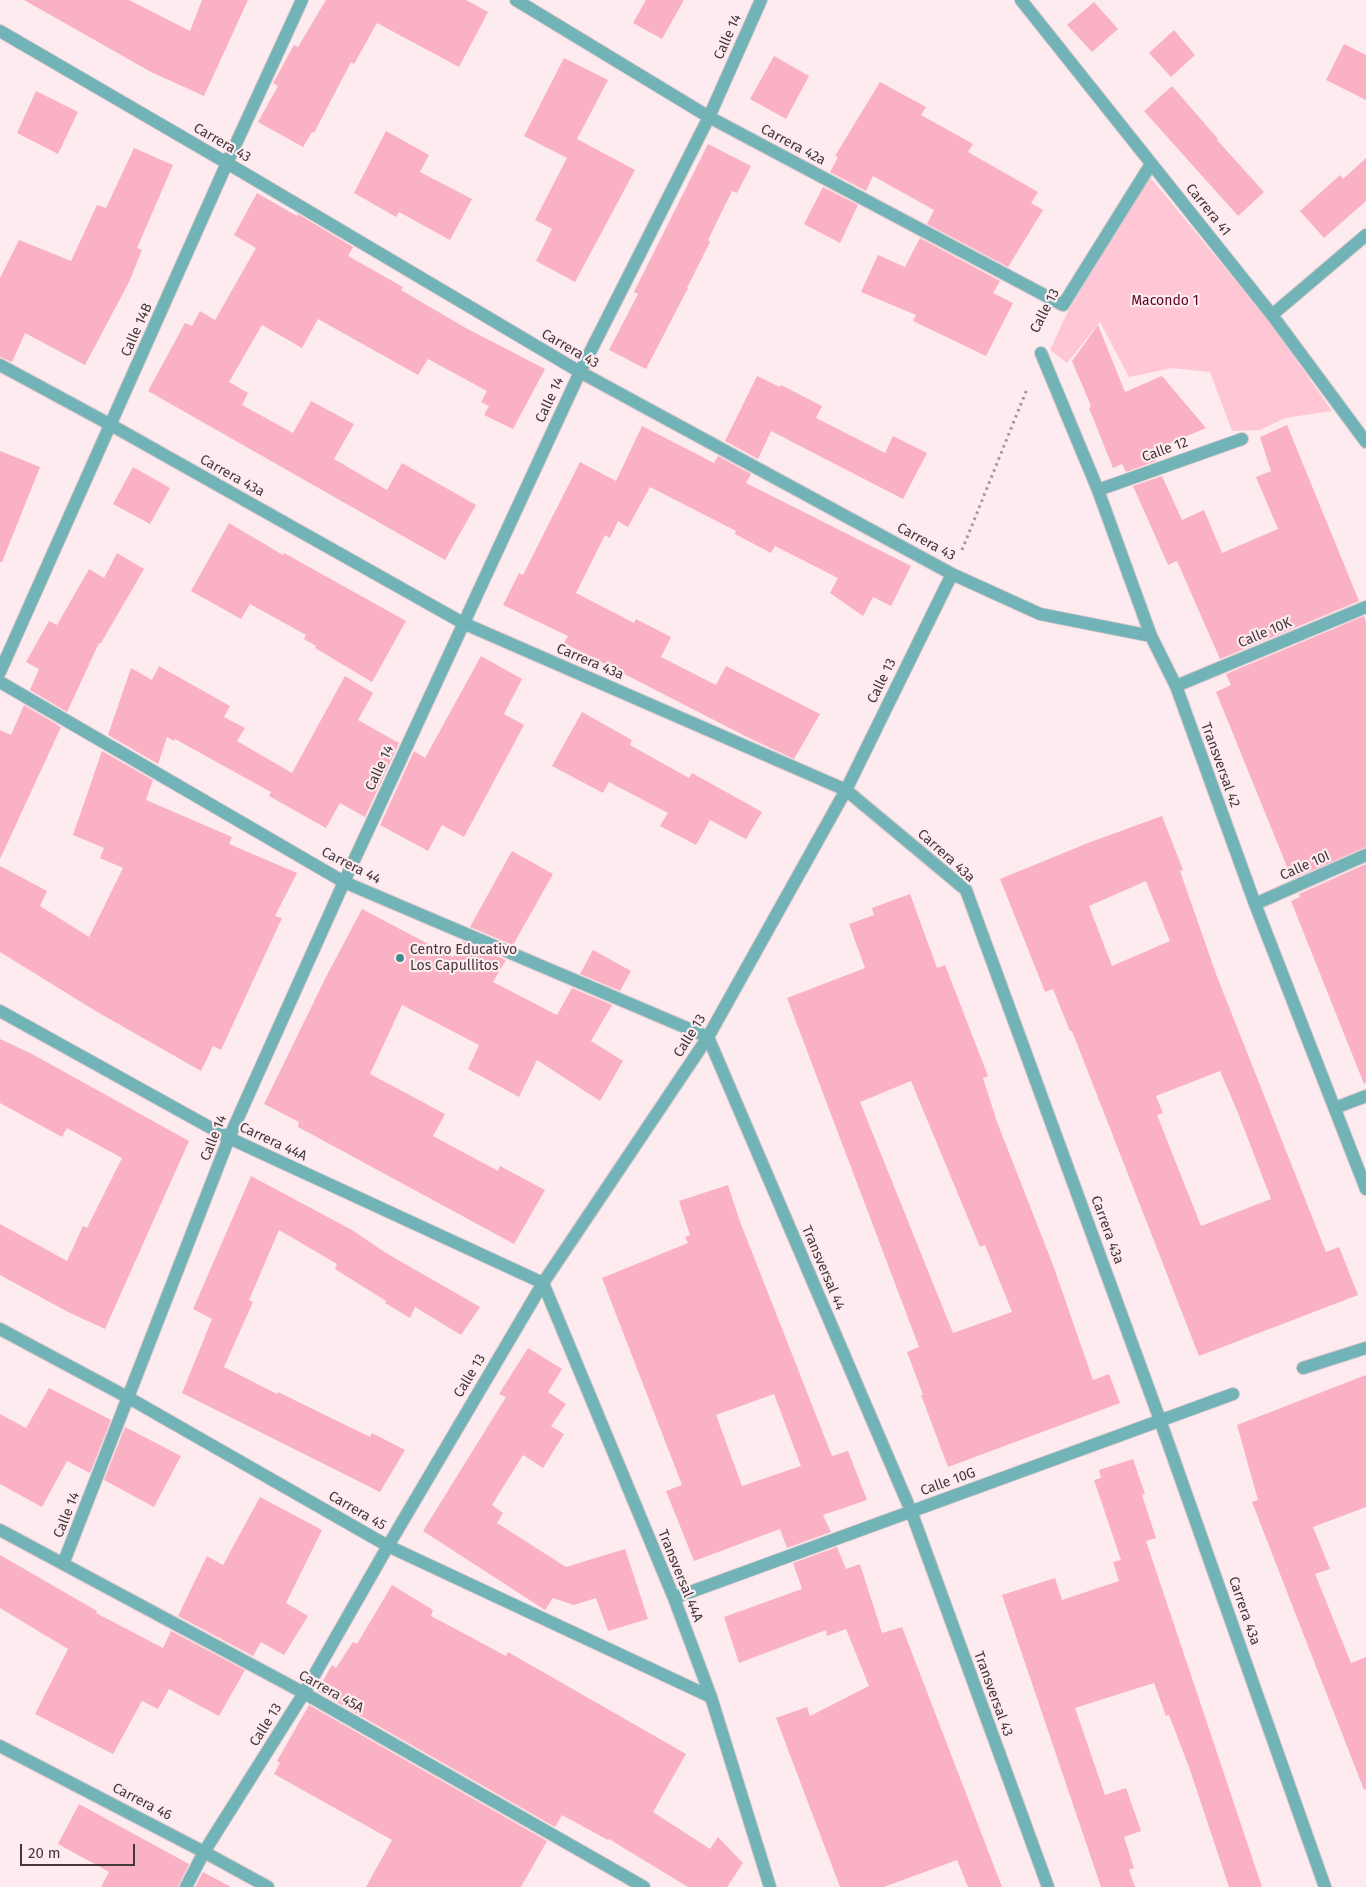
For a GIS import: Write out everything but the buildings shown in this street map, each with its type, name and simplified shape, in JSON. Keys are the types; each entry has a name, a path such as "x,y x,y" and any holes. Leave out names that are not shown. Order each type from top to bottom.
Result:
{"street":[{"name":"Calle 14B","path":"0,672 227,163 302,0"},
{"name":"Carrera 42a","path":"516,0 709,117 1063,305"},
{"name":"Calle 14","path":"63,1564 229,1138 344,882 580,372 709,117 761,0"},
{"name":"Carrera 41","path":"1023,1 1272,315 1366,442"},
{"name":"Carrera 43","path":"0,31 580,372 952,574 1040,614 1151,636"},
{"name":"Calle 13","path":"1063,305 1151,164"},
{"path":"1272,315 1366,235"},
{"name":"Transversal 42","path":"1041,353 1098,490 1151,636 1176,686 1256,904 1366,1189"},
{"name":"Carrera 43a","path":"0,365 111,425 463,624 846,790 966,890 1160,1420 1325,1887"},
{"name":"Calle 12","path":"1098,490 1242,439"},
{"name":"Calle 13","path":"186,1887 204,1852 304,1693 543,1283 708,1037 846,790 952,574"},
{"name":"Calle 10K","path":"1176,686 1366,606"},
{"name":"Carrera 44","path":"0,682 344,882 708,1037"},
{"name":"Calle 10I","path":"1256,904 1366,855"},
{"name":"Carrera 44A","path":"0,1011 229,1138 543,1283"},
{"name":"Transversal 44","path":"708,1037 911,1511"},
{"path":"1335,1108 1366,1096"},
{"name":"Transversal 44A","path":"543,1283 674,1598 711,1697 770,1887"},
{"name":"Carrera 45","path":"0,1328 129,1398 388,1546 711,1697"},
{"path":"1303,1368 1366,1348"},
{"name":"Calle 10G","path":"674,1598 1232,1394"},
{"name":"Transversal 43","path":"911,1511 1048,1887"},
{"name":"Carrera 45A","path":"0,1530 304,1693 644,1887"},
{"name":"Carrera 46","path":"0,1746 268,1887"}],"path":[{"name":"Calle 13","path":"952,574 1041,353"}],"green space":[{"name":"Macondo 1","path":"1150,177 1268,320 1332,411 1285,418 1260,430 1232,431 1210,372 1172,368 1129,377 1100,322 1067,363 1050,350 1070,307"}],"place":[{"name":"Centro Educativo Los Capullitos","path":"400,958"}]}
